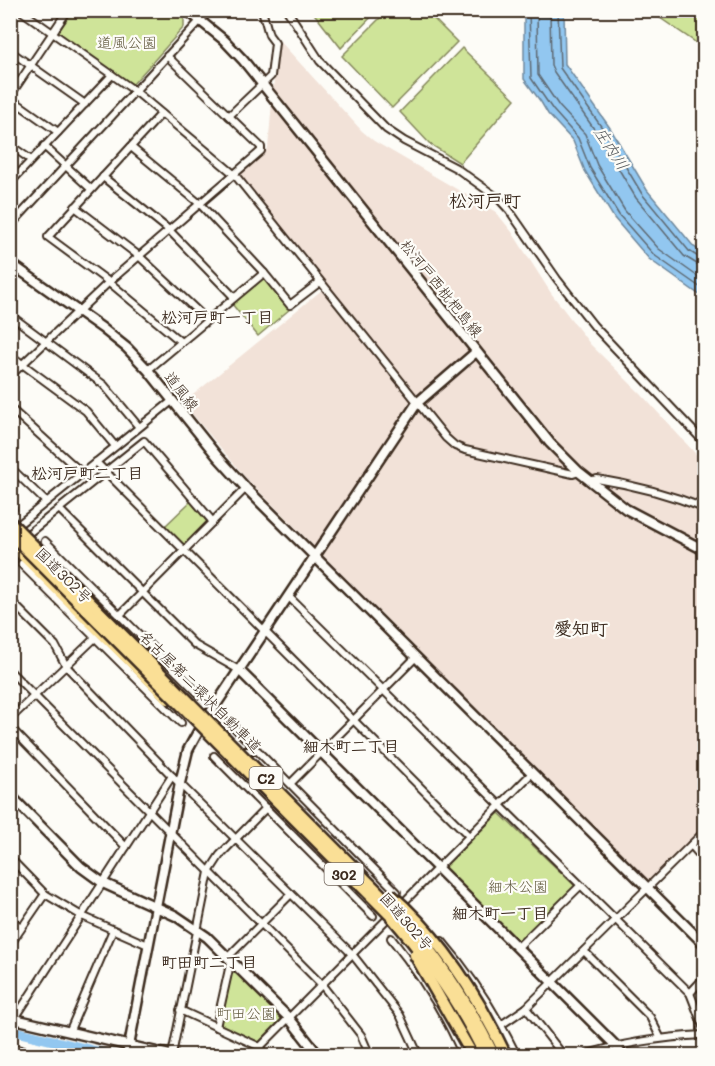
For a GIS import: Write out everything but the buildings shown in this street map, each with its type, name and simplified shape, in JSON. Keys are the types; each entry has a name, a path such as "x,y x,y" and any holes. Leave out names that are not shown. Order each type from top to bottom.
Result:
{"highway":[{"name":"名古屋第二環状自動車道","path":"10,522 335,852 429,962 460,1008 485,1056"},
{"name":"名古屋第二環状自動車道","path":"10,532 335,852 399,912 431,950 466,1002 494,1056"},
{"name":"国道302号","path":"12,546 39,571 58,595 199,730 217,754 340,871 354,890 387,919 425,964 480,1056"},
{"path":"335,852 418,958 473,1056"},
{"path":"335,852 404,906 428,931 474,997 506,1056"}],"street":[{"path":"20,10 135,91 235,175 417,403 455,446 573,474 579,472"},
{"path":"58,132 10,97 68,10"},
{"name":"松河戸西枇杷島線","path":"187,10 243,60 529,418 579,472 626,509 705,550"},
{"path":"10,226 210,10"},
{"path":"229,116 271,76 275,43 269,35 261,10"},
{"path":"286,10 320,61 386,129 456,168 498,198 594,326 705,442"},
{"path":"10,51 85,104"},
{"path":"10,376 109,282 261,151 261,147 167,56"},
{"path":"10,183 112,75"},
{"path":"161,114 48,237 109,282 181,342"},
{"path":"10,145 31,160"},
{"path":"44,146 91,189"},
{"path":"131,147 200,204 264,273 290,305 320,282"},
{"path":"103,177 169,230 234,297"},
{"path":"75,207 139,256 207,320"},
{"name":"道風線","path":"10,263 128,348 246,488 705,944"},
{"path":"148,369 264,273"},
{"path":"10,315 104,385 139,427"},
{"path":"127,1056 188,750 314,555 421,397 476,352"},
{"path":"10,355 86,411 115,446"},
{"path":"10,532 172,401"},
{"path":"10,408 82,473"},
{"path":"12,546 144,441 213,522"},
{"path":"96,462 469,836"},
{"path":"10,467 46,502"},
{"path":"590,481 597,479 643,488 705,508"},
{"path":"120,615 246,488"},
{"path":"59,509 195,645 239,670 620,1051"},
{"path":"45,541 200,695"},
{"path":"21,564 58,595 95,638 181,723"},
{"path":"39,571 78,573"},
{"path":"288,596 690,993 705,1029"},
{"path":"10,600 55,645 66,666 172,776 352,954 400,1016 419,1056"},
{"path":"10,719 95,638"},
{"path":"158,690 160,655"},
{"path":"291,783 416,657"},
{"path":"10,671 322,985 361,1035 370,1056"},
{"path":"161,703 174,705"},
{"path":"229,722 397,892"},
{"path":"10,727 126,847"},
{"path":"217,754 258,751"},
{"path":"258,1056 260,1047 532,773"},
{"path":"172,776 12,1021 70,1030 173,1055 180,1010 209,872 220,855 266,808"},
{"path":"243,779 266,808 354,890 373,916"},
{"path":"10,795 81,867 103,883 197,929 289,1018 319,1056"},
{"path":"501,1025 526,1008 705,832"},
{"path":"340,871 350,844"},
{"path":"691,845 705,860"},
{"path":"10,858 45,894 82,916 148,945"},
{"path":"517,948 580,886"},
{"path":"10,945 45,894"},
{"path":"216,1027 230,960 260,924 291,894"},
{"path":"416,913 449,949 480,993 501,1025 516,1056"},
{"path":"10,918 21,928"},
{"path":"70,1030 112,930"},
{"path":"391,938 420,977 444,1016 464,1056"},
{"path":"418,954 449,949"},
{"path":"584,951 650,1017 660,1038"},
{"path":"420,977 425,964"},
{"path":"690,993 705,978"},
{"path":"444,1016 453,1019 461,1030 468,1033 480,993"},
{"path":"526,1008 564,1056"},
{"path":"180,1010 260,1047"},
{"path":"581,1056 620,1051 660,1038 705,1035"},
{"path":"10,1047 42,1056"}],"shaded area":[{"path":"278,39 362,131 374,141 496,212 512,232 551,293 590,344 641,394 704,463 704,857 690,841 650,880 647,880 246,478 183,403 328,285 240,176 268,148 272,102 278,97 273,90"}],"green space":[{"name":"道風公園","path":"77,11 174,11 184,18 184,27 133,84 60,34 59,31 72,12 75,14"},
{"path":"312,11 377,11 341,48"},
{"path":"387,11 426,11 457,42 392,108 342,56"},
{"path":"650,11 704,11 704,48"},
{"path":"462,48 515,99 460,163 430,144 400,112"},
{"path":"263,278 290,309 258,336 232,304"},
{"path":"191,501 208,523 184,546 165,526"},
{"name":"細木公園","path":"499,813 575,886 518,944 444,870 444,867"},
{"name":"町田公園","path":"235,971 281,1017 259,1042 220,1024 231,972"}],"water":[{"name":"庄内川","path":"521,11 564,11 565,64 610,128 647,190 694,247 704,253 704,298 649,259 614,218 585,171 573,141 548,114 524,79 524,15"}],"waterway":[{"path":"10,1030 115,1056"},
{"path":"687,1056 704,1055"}],"district":[{"name":"松河戸町","path":"485,200"},
{"name":"松河戸町一丁目","path":"217,316"},
{"name":"松河戸町二丁目","path":"87,472"},
{"name":"愛知町","path":"581,628"},
{"name":"細木町二丁目","path":"351,745"},
{"name":"細木町一丁目","path":"500,912"},
{"name":"町田町二丁目","path":"209,961"}]}
